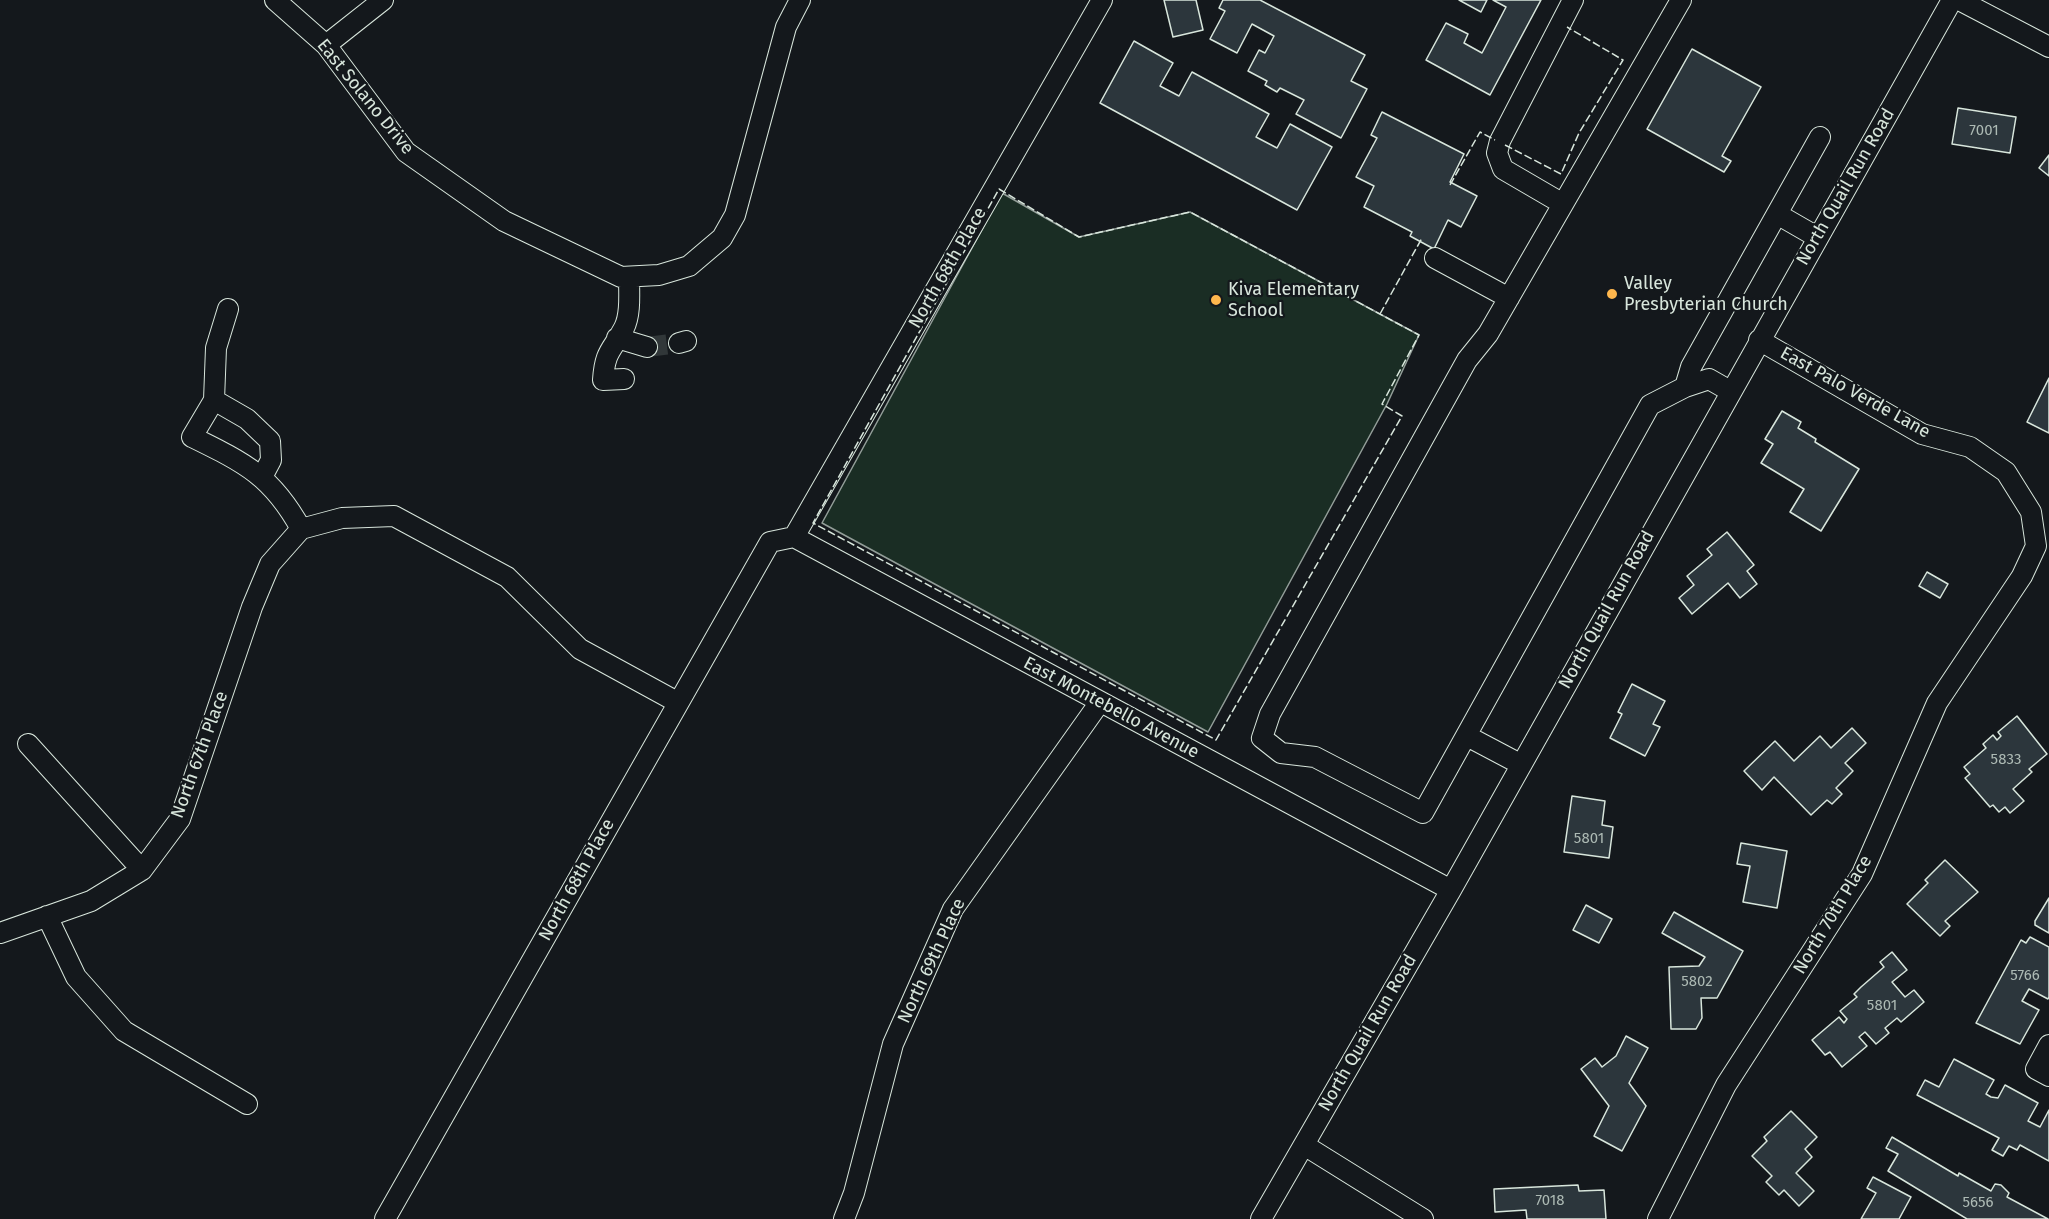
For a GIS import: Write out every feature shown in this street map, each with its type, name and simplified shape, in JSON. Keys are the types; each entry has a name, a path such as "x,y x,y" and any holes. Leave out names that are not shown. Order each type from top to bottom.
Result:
{"street":[{"name":"East Solano Drive","path":"274,0 326,45 406,152 504,221 621,277 659,275 689,266 722,238 735,215 786,27 800,0"},
{"path":"326,45 383,0"},
{"name":"North 68th Place","path":"385,1219 770,542 794,537 1102,0"},
{"path":"1563,204 1503,169 1497,153 1500,141 1573,0"},
{"path":"1681,0 1488,334 1467,360 1270,714 1262,738 1281,753 1315,757 1423,813 1650,405 1685,387 1709,379 1730,391"},
{"name":"North Quail Run Road","path":"1261,1219 1451,890 1952,0"},
{"path":"1959,0 2049,47"},
{"path":"1685,387 1691,367 1820,137"},
{"path":"1777,214 1817,237"},
{"path":"1435,258 1509,298"},
{"path":"624,379 603,380 604,363 624,328 628,311 629,277"},
{"path":"228,309 216,348 214,399 192,437 239,460 262,477 285,501 301,529 342,518 394,516 507,577 580,649 677,702"},
{"path":"617,338 646,347"},
{"name":"East Palo Verde Lane","path":"1759,340 1922,434 1970,447 2006,472 2031,512 2036,546"},
{"path":"214,399 247,419 270,441 271,460 262,477"},
{"name":"North 67th Place","path":"0,933 91,901 142,870 180,819 252,607 270,564 301,529"},
{"name":"East Montebello Avenue","path":"794,537 1451,890"},
{"name":"North 70th Place","path":"1658,1219 1726,1085 1862,874 1937,703 2022,576 2036,546"},
{"name":"North 69th Place","path":"844,1219 854,1193 893,1044 953,909 1100,702"},
{"path":"1467,736 1520,764"},
{"path":"28,744 142,870"},
{"path":"47,916 76,977 124,1031 247,1104"},
{"path":"2049,1045 2036,1069 2049,1076"},
{"path":"1304,1145 1423,1219"}],"green space":[{"path":"1002,193 1079,237 1190,212 1419,335 1387,404 1208,732 822,523"}],"building":[{"path":"1164,0 1196,0 1203,30 1173,37"},
{"path":"1223,0 1260,0 1365,55 1351,81 1367,89 1341,138 1296,114 1304,100 1280,88 1277,92 1265,85 1267,81 1248,71 1259,50 1265,53 1274,36 1252,24 1237,53 1210,39 1225,11 1219,8"},
{"path":"1459,0 1487,0 1481,12"},
{"path":"1493,0 1541,0 1490,95 1426,60 1446,23 1468,34 1464,43 1482,53 1506,7"},
{"path":"1134,41 1173,63 1160,86 1179,96 1192,72 1269,114 1256,137 1277,148 1290,124 1332,147 1297,210 1100,103"},
{"path":"1692,49 1761,87 1722,156 1731,161 1724,172 1647,129"},
{"path":"1958,108 2016,117 2010,153 1952,144"},
{"path":"1382,112 1464,154 1450,182 1477,196 1461,227 1448,220 1434,249 1410,236 1412,232 1364,207 1374,186 1356,177 1377,138 1371,135"},
{"path":"2049,155 2049,176 2039,168"},
{"path":"2049,378 2049,433 2027,422"},
{"path":"1782,411 1801,422 1798,428 1816,439 1815,442 1859,469 1821,531 1790,512 1804,489 1761,463 1773,444 1765,439"},
{"path":"1727,532 1754,565 1747,571 1757,584 1740,598 1728,583 1692,614 1679,598 1694,585 1687,576 1712,555 1707,549"},
{"path":"1927,572 1948,584 1940,598 1919,586"},
{"path":"1632,684 1665,701 1653,724 1660,727 1645,756 1610,738 1622,714 1618,712"},
{"path":"2017,716 2047,754 2029,769 2032,772 2013,789 2024,801 2010,813 2005,807 1999,812 1993,805 1990,807 1965,778 1970,774 1964,767 1986,748 1983,744 1993,735 1997,740 2001,736 1998,732"},
{"path":"1852,728 1866,743 1845,763 1853,771 1836,788 1842,794 1832,804 1827,800 1811,815 1774,777 1762,790 1744,771 1775,741 1794,761 1820,736 1831,748"},
{"path":"1572,796 1605,801 1602,825 1613,827 1609,858 1564,852"},
{"path":"1741,843 1787,851 1777,908 1743,902 1750,866 1737,864"},
{"path":"1945,860 1978,892 1945,921 1950,926 1940,936 1907,904 1928,883 1925,880"},
{"path":"2049,898 2049,933 2035,925 2035,921"},
{"path":"1586,905 1612,919 1599,943 1573,930"},
{"path":"1674,912 1743,951 1717,998 1701,998 1702,1018 1696,1029 1671,1029 1669,967 1699,966 1705,957 1662,933"},
{"path":"2030,937 2049,947 2049,997 2048,999 2029,989 2022,1001 2039,1010 2020,1044 1976,1023 2021,940 2026,943"},
{"path":"1892,952 1907,970 1892,982 1905,997 1914,990 1924,1002 1901,1022 1897,1018 1885,1028 1889,1033 1876,1044 1865,1032 1859,1037 1867,1046 1842,1067 1830,1052 1825,1055 1812,1040 1839,1017 1844,1023 1847,1019 1840,1011 1857,997 1854,994 1861,987 1884,967 1880,962"},
{"path":"1626,1036 1648,1048 1629,1083 1646,1106 1622,1151 1594,1136 1609,1106 1581,1069 1595,1058 1602,1067 1616,1056"},
{"path":"1954,1059 1994,1080 1986,1094 1991,1097 1998,1098 2005,1085 2038,1103 2028,1121 2040,1127 2049,1110 2049,1161 2020,1145 2017,1150 2009,1146 2003,1156 1992,1150 1999,1138 1917,1095 1925,1080 1939,1087"},
{"path":"1791,1111 1817,1137 1805,1149 1812,1157 1796,1173 1814,1191 1799,1206 1784,1190 1779,1195 1766,1182 1772,1176 1752,1156 1767,1141 1764,1137"},
{"path":"1892,1137 1958,1176 1959,1173 1991,1191 1995,1184 2001,1185 2009,1193 2007,1197 2048,1219 1967,1219 1888,1171 1898,1154 1886,1148"},
{"path":"1873,1177 1911,1197 1899,1219 1861,1219 1876,1193 1867,1188"},
{"path":"1578,1185 1579,1191 1604,1190 1606,1219 1527,1219 1526,1210 1495,1212 1494,1189"}],"tunnel":[{"path":"647,347 679,343"}],"fence":[{"path":"1505,145 1561,174 1579,133 1623,60 1567,27"},
{"path":"1450,185 1480,132 1495,140"},
{"path":"999,189 1079,237 1190,212 1419,335 1382,404 1402,416 1216,740 813,523 999,189"},
{"path":"1380,314 1422,238"}],"place":[{"name":"Valley Presbyterian Church","path":"1612,294"},
{"name":"Kiva Elementary School","path":"1216,300"}]}
